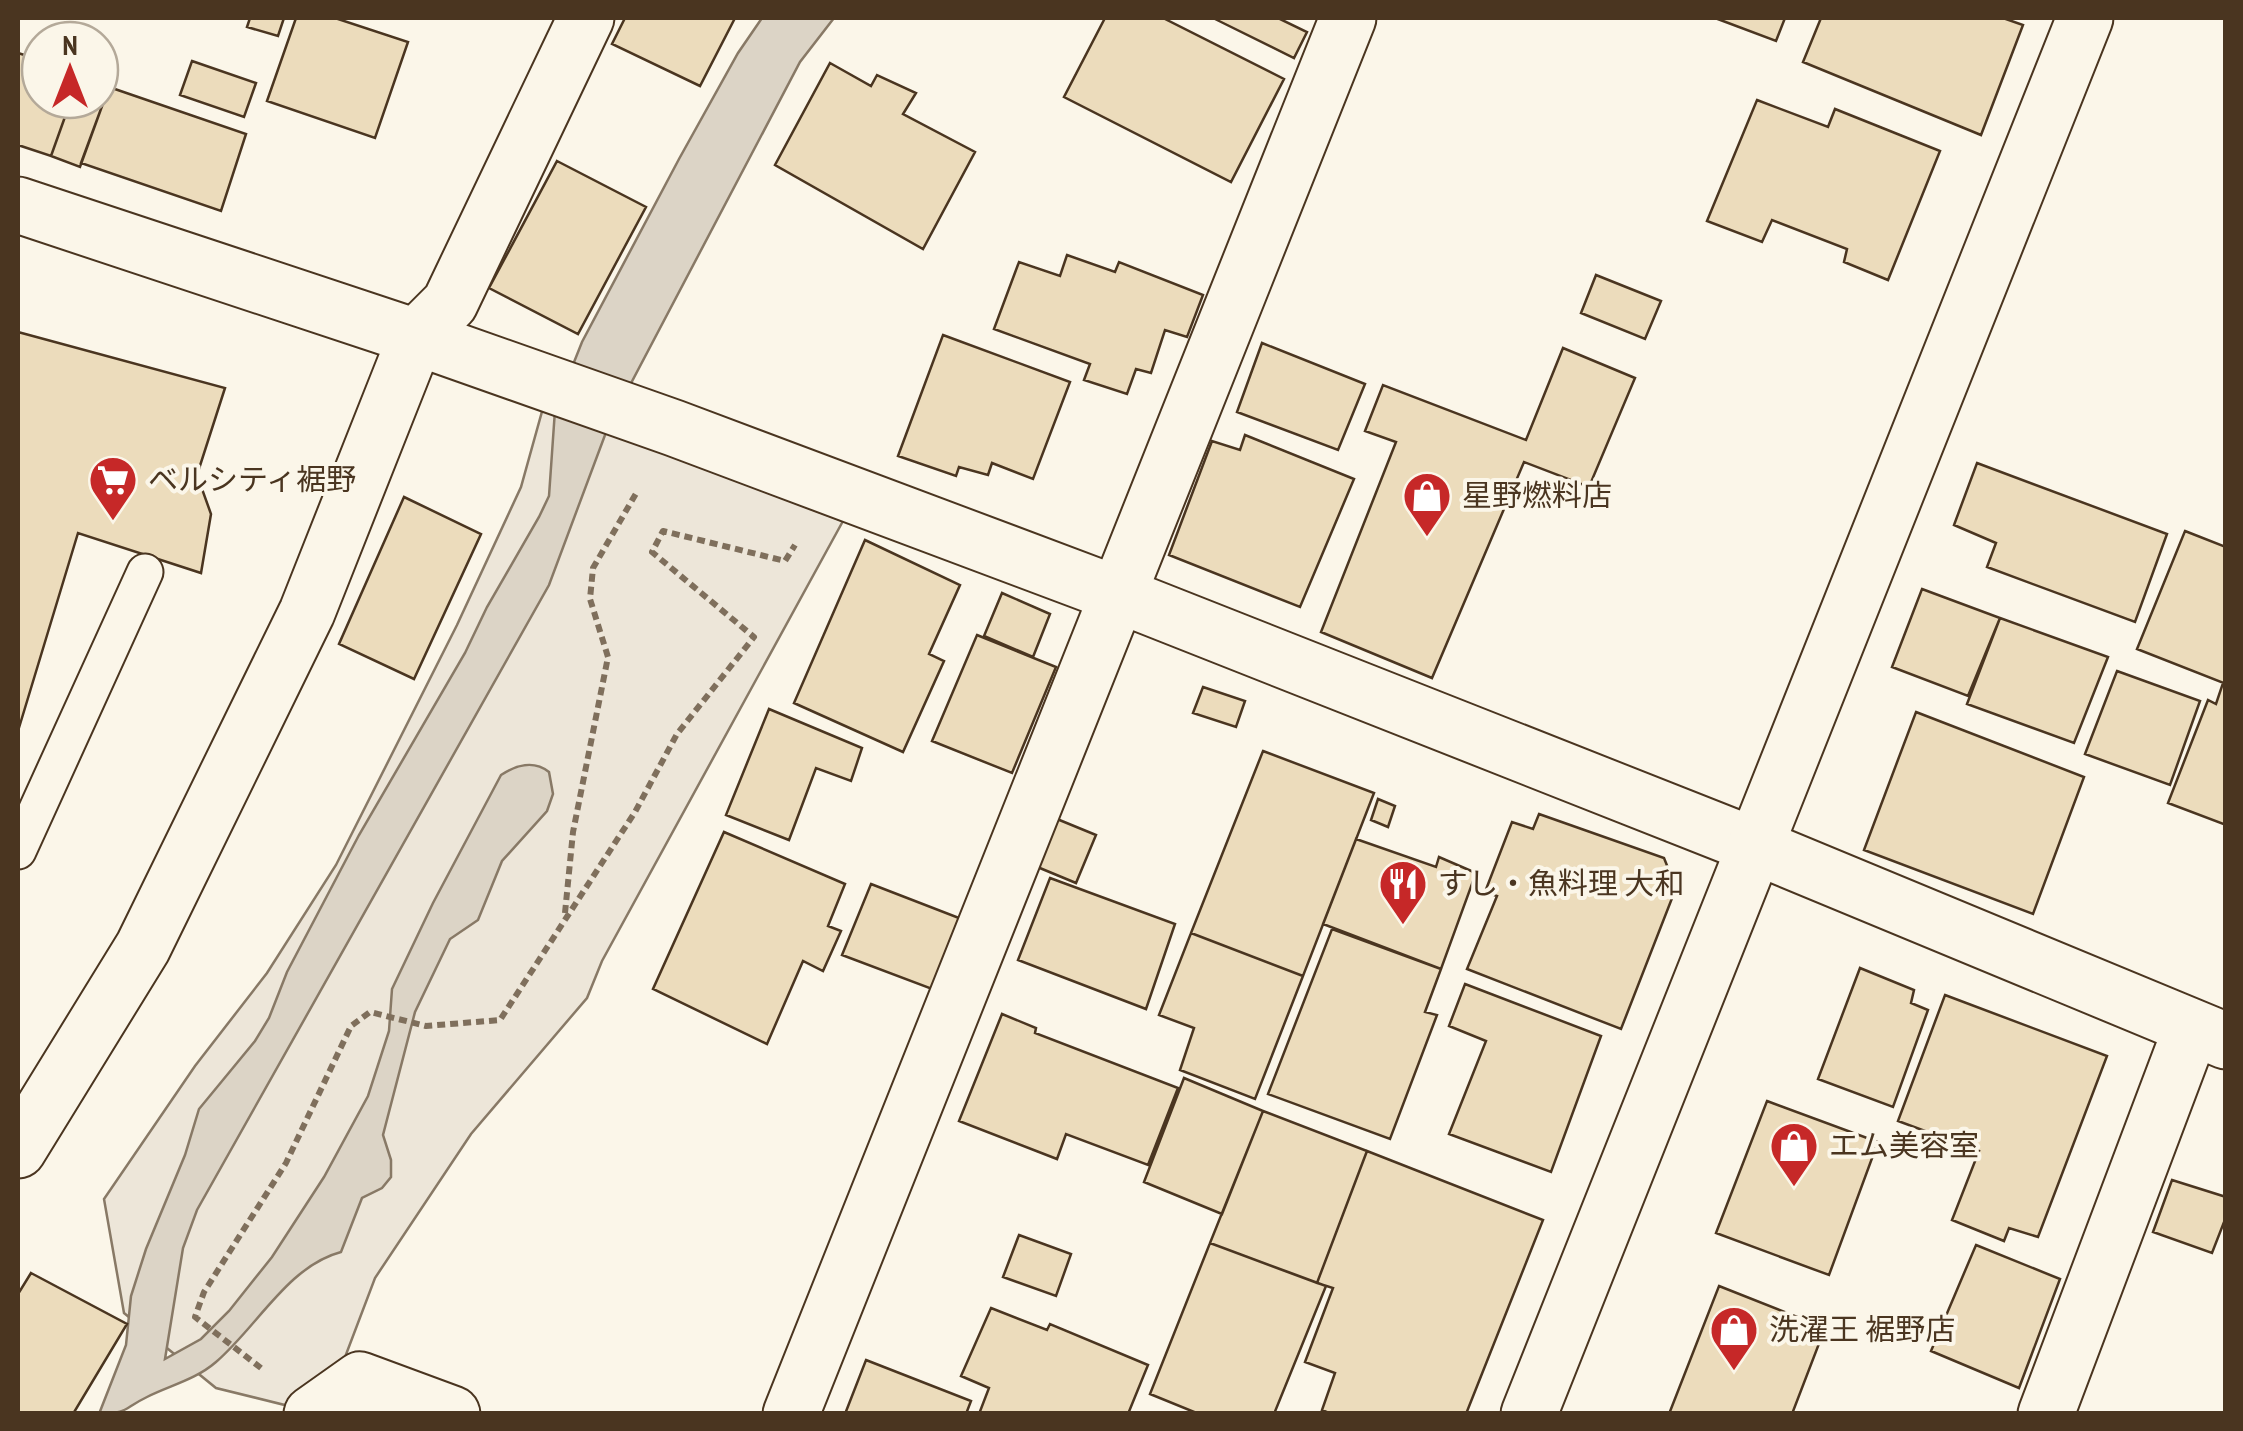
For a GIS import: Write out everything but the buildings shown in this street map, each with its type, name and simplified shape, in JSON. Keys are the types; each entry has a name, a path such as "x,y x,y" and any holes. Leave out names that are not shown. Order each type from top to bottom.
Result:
{"street":[{"path":"18,1150 143,947 308,612 416,336 450,302 586,18"},
{"path":"792,1414 1348,18"},
{"path":"1529,1414 2084,18"},
{"path":"18,205 416,336 652,420 1119,596 1754,846 2209,1034 2046,1414"},
{"path":"312,1414 360,1380 452,1414"}],"lane":[{"path":"18,851 145,572"}],"path":[{"path":"565,916 572,832 608,657 590,599 593,568 652,420"},
{"path":"234,1348 195,1317 204,1292 286,1163 352,1026 370,1012 426,1026 500,1020 635,812 677,734 754,637 652,552 663,531 785,562 806,529"}],"shaded area":[{"path":"762,18 834,18 800,62 608,427 549,585 197,1210 183,1248 165,1359 201,1339 229,1311 272,1257 324,1177 368,1096 389,1031 392,989 433,903 501,775 519,766 537,766 549,772 553,794 547,811 502,861 478,920 450,939 415,1012 383,1135 391,1160 391,1177 382,1188 362,1198 341,1252 322,1259 289,1284 216,1362 125,1410 99,1414 126,1345 131,1296 146,1249 185,1155 199,1109 269,1018 287,972 359,835 539,517 549,496 555,410 582,342 679,159"},
{"path":"543,408 843,521 602,961 587,998 471,1134 375,1278 328,1402 317,1413 216,1388 124,1313 104,1199 195,1066 267,973 336,865 457,625 521,487"}],"place":[{"name":"ベルシティ裾野","path":"113,522"},
{"name":"星野燃料店","path":"1427,538"},
{"name":"すし・魚料理 大和","path":"1403,926"},
{"name":"エム美容室","path":"1794,1188"},
{"name":"洗濯王 裾野店","path":"1734,1372"}]}
